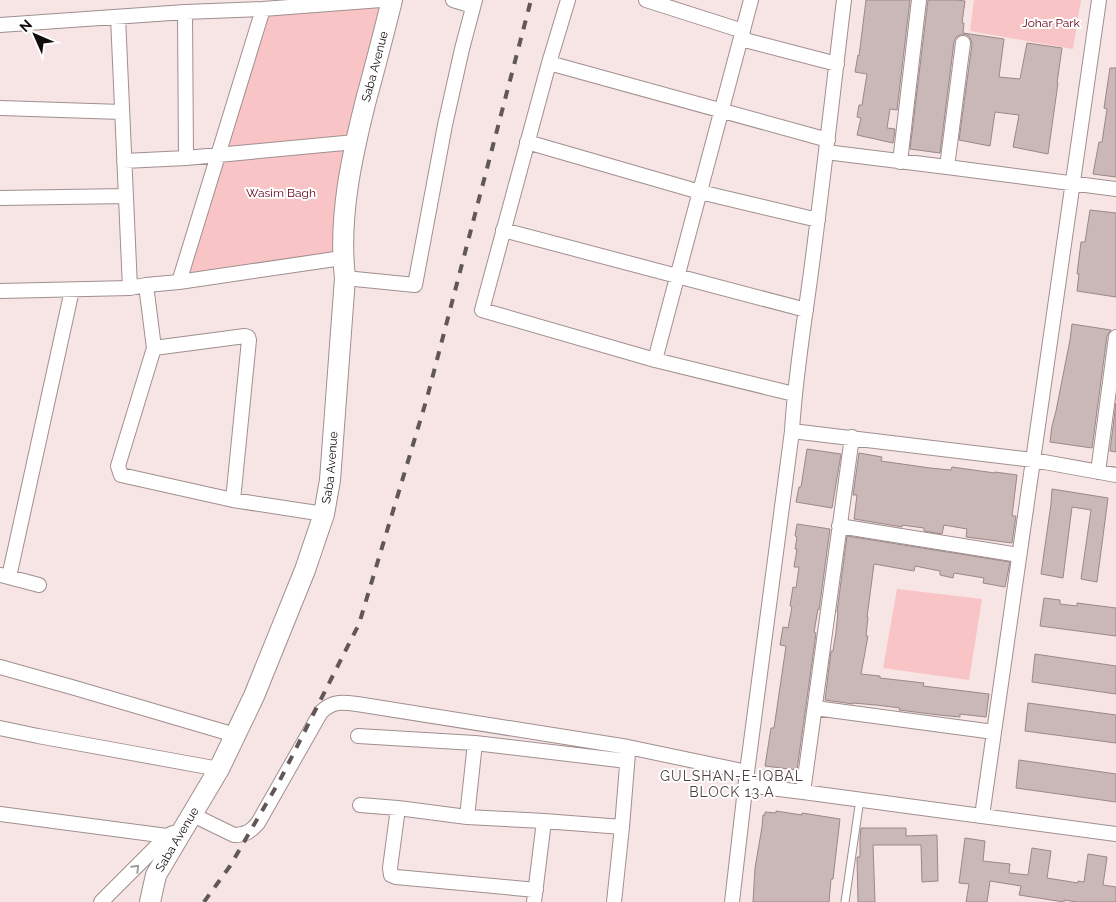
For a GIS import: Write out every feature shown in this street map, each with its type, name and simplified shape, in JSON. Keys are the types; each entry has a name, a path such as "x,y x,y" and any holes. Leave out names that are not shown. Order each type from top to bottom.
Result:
{"main road":[{"name":"Saba Avenue","path":"150,902 156,875 220,769 254,696 305,570 324,514 330,480 345,278 342,258 345,201 387,1"}],"street":[{"path":"345,278 415,285 445,125 474,3 453,0"},
{"path":"568,0 548,63 482,310 655,360 794,394"},
{"path":"646,0 742,35 837,64"},
{"path":"655,360 751,0"},
{"path":"732,902 844,0"},
{"path":"900,162 919,0"},
{"path":"982,816 1099,0"},
{"path":"0,25 185,12 387,1"},
{"path":"179,282 263,8"},
{"path":"185,12 186,158"},
{"path":"118,17 130,288"},
{"path":"948,167 963,43"},
{"path":"548,63 722,111 827,146 900,162 1116,190"},
{"path":"0,108 122,112"},
{"path":"124,161 186,158 356,142"},
{"path":"527,142 700,192 818,220"},
{"path":"0,198 126,196"},
{"path":"503,230 806,310"},
{"path":"0,292 130,288 342,258"},
{"path":"146,285 154,348 118,466 121,474 232,500 324,514"},
{"path":"39,585 4,576 72,290"},
{"path":"154,348 248,337 232,500"},
{"path":"1098,472 1116,337"},
{"path":"792,430 1033,460 1116,475"},
{"path":"803,792 852,438"},
{"path":"839,526 1019,555"},
{"path":"0,667 235,735"},
{"path":"102,902 167,836 190,821 234,835 242,835 251,831 258,823 321,712 328,706 345,702 628,754 803,792 1116,834"},
{"path":"814,708 994,732"},
{"path":"0,728 220,769"},
{"path":"358,736 628,754"},
{"path":"467,817 475,743"},
{"path":"614,902 628,754"},
{"path":"360,805 467,817 622,827"},
{"path":"398,808 390,868 391,875 396,878 535,896 544,821"},
{"path":"0,814 167,836"}],"lane":[{"path":"845,902 860,800"}],"green space":[{"name":"Johar Park","path":"974,0 1081,0 1073,49 970,31"},
{"name":"Wasim Bagh","path":"392,2 343,253 185,277 263,9"},
{"path":"897,589 982,599 969,680 883,668"}],"building":[{"path":"866,0 910,0 897,110 890,109 887,128 895,129 893,143 857,135 861,118 857,117 859,105 862,105 867,74 855,72 859,56"},
{"path":"928,0 965,1 962,23 964,23 963,33 1004,39 999,77 1020,79 1027,43 1062,48 1048,154 1013,147 1019,115 995,112 990,146 959,140 972,44 969,36 964,34 956,37 954,42 940,153 910,149"},
{"path":"1110,68 1116,68 1116,177 1093,174 1099,142 1102,142 1107,109 1104,108"},
{"path":"1090,210 1116,213 1116,297 1077,291 1081,242 1085,242"},
{"path":"1072,324 1111,330 1107,336 1092,448 1050,442"},
{"path":"1116,403 1116,452 1110,451"},
{"path":"807,449 841,454 832,508 796,502 799,487 801,487"},
{"path":"859,453 882,457 881,461 930,468 951,470 952,467 1017,475 1012,516 1016,516 1012,543 966,537 967,529 944,525 942,534 924,531 924,528 902,525 902,527 854,519 857,495 853,495"},
{"path":"1052,489 1108,498 1097,582 1081,579 1091,510 1072,507 1063,578 1041,574"},
{"path":"797,524 830,529 819,610 814,632 816,633 797,770 765,766 771,728 774,728 786,646 780,645 783,627 788,628 793,587 796,588 799,567 794,567 797,549 795,549 797,537 795,536"},
{"path":"847,536 1010,562 1005,587 983,583 984,578 954,573 953,578 940,575 940,571 915,566 914,571 874,564 867,617 866,636 868,636 861,674 924,683 923,686 989,694 986,717 960,714 960,717 939,715 899,710 900,708 825,700 831,651 833,651 836,632"},
{"path":"1044,598 1060,600 1060,604 1077,606 1077,603 1116,608 1116,636 1040,626"},
{"path":"1035,654 1116,666 1116,694 1032,682"},
{"path":"1028,703 1116,715 1116,743 1025,731"},
{"path":"1019,760 1116,774 1116,802 1016,788"},
{"path":"776,811 840,819 829,902 753,902 755,868 763,815 765,815 765,812 776,813"},
{"path":"861,828 906,828 906,836 937,835 938,881 922,882 921,845 873,845 875,902 858,902 857,857 860,857"},
{"path":"965,838 985,841 983,861 1010,864 1009,873 1028,875 1032,848 1051,851 1047,878 1078,883 1078,881 1084,882 1088,854 1107,857 1103,885 1116,887 1116,902 1064,900 1064,902 1019,895 1021,886 990,881 987,902 966,902 969,884 959,883"}],"railway":[{"path":"204,902 230,866 280,780 359,624 427,398 531,0"}],"district":[{"name":"GULSHAN-E-IQBAL BLOCK 13 A","path":"732,784"}]}
